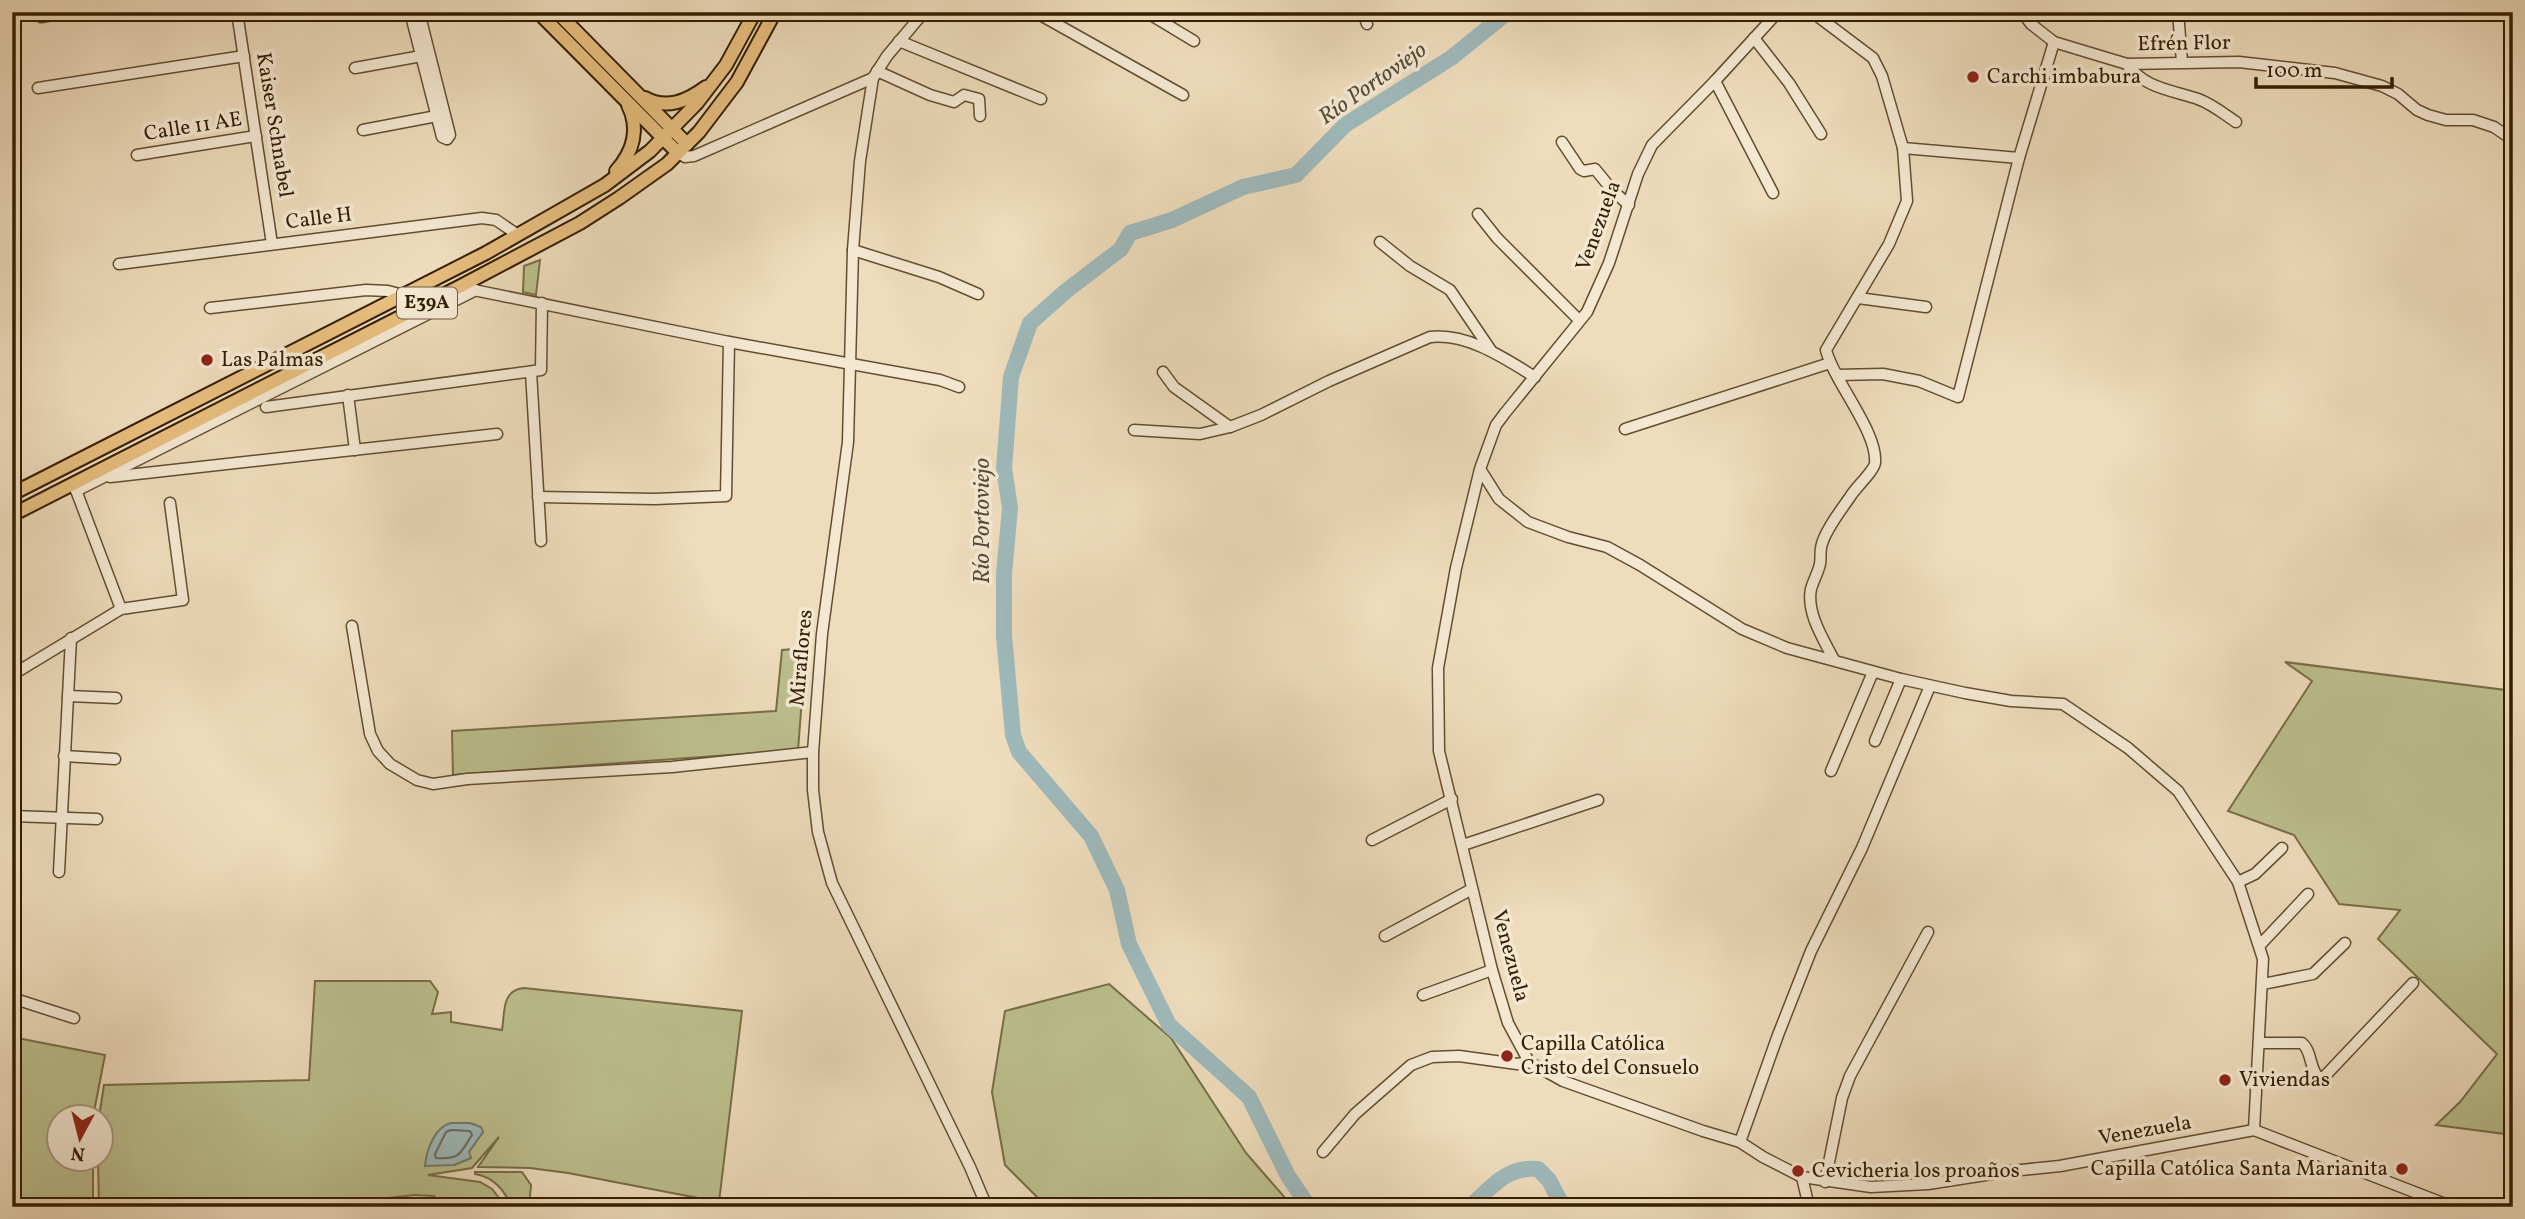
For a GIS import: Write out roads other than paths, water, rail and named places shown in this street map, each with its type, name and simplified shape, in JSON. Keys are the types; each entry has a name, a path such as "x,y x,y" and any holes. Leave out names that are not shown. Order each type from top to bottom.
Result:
{"main road":[{"path":"538,12 630,96 683,149"},
{"path":"557,12 630,96 652,102 678,102 696,94 719,75"},
{"name":"E39A","path":"12,494 403,295 590,194 636,163 669,134 719,75 755,12"},
{"name":"E39A","path":"12,515 280,384 602,210 645,181 683,149 737,82 775,12"},
{"path":"590,194 620,166 631,149 634,126 630,96"}],"street":[{"path":"41,17 70,12"},
{"name":"Kaiser Schnabel","path":"237,12 272,244"},
{"path":"363,130 441,115 410,12"},
{"path":"418,12 425,55"},
{"path":"683,149 685,157 694,156 875,74 924,12"},
{"path":"1035,12 1183,95"},
{"path":"1146,12 1194,41"},
{"path":"1363,12 1367,24"},
{"name":"Venezuela","path":"1778,12 1651,145 1638,174 1609,263 1587,312 1496,425 1480,469 1456,568 1438,668 1439,751 1492,970 1508,1023 1529,1062 1563,1081 1741,1142 1802,1177 1825,1182 1871,1187 1928,1184 2060,1166 2254,1130"},
{"path":"1812,12 1873,58 1882,76 1903,148 1907,201 1889,244 1826,350 1836,375 1866,429 1875,461 1873,470 1863,477 1827,532 1811,589 1817,625 1834,660"},
{"name":"Efrén Flor","path":"2022,12 2031,24 2054,42 2127,64 2239,62 2335,73 2382,86 2428,115 2446,120 2473,120 2494,127 2513,140"},
{"path":"2178,12 2182,62"},
{"path":"1754,38 1789,83 1821,134"},
{"path":"899,41 1041,99"},
{"path":"1836,375 1883,374 1919,381 1958,397 2019,158 2054,42"},
{"path":"355,68 425,55"},
{"path":"38,88 244,57"},
{"path":"2127,64 2144,82 2200,100 2236,122"},
{"path":"875,74 930,96 954,102 964,95 979,99 980,116"},
{"name":"Miraflores","path":"875,74 860,161 853,250 848,442 822,634 813,752 815,808 827,870 987,1206"},
{"path":"1715,81 1773,193"},
{"name":"Calle 11 AE","path":"137,155 256,136"},
{"path":"1562,142 1580,169 1595,169 1629,205"},
{"path":"1903,148 2019,158"},
{"path":"1478,214 1497,238 1579,320"},
{"name":"Calle H","path":"119,264 482,218 496,220 518,235"},
{"path":"1380,242 1410,266 1450,290 1490,349"},
{"path":"853,250 939,277 978,294"},
{"path":"459,287 729,342 940,380 959,387"},
{"path":"211,308 366,290 403,295"},
{"path":"366,290 372,295 374,310"},
{"path":"102,478 280,384 476,290"},
{"path":"1858,298 1926,307"},
{"path":"265,407 541,370 541,303"},
{"path":"1134,430 1200,434 1230,427 1430,337 1446,335 1490,349 1535,377"},
{"path":"538,497 655,499 726,496 729,342"},
{"path":"1625,429 1830,363"},
{"path":"531,372 541,541"},
{"path":"1163,372 1174,387 1230,427"},
{"path":"280,384 292,403"},
{"path":"348,395 355,450"},
{"path":"121,609 77,484 102,478 497,434"},
{"path":"1480,469 1499,499 1528,522 1568,537 1607,547 1742,629 1787,648 1930,686 2011,701 2063,704 2128,748 2178,791 2238,882 2260,945 2263,984 2254,1130 2453,1207"},
{"path":"12,675 121,609 183,600 170,503"},
{"path":"352,626 370,734 378,751 390,764 417,780 433,784 467,779 672,767 813,752"},
{"path":"59,872 71,638"},
{"path":"1831,771 1873,672"},
{"path":"1875,741 1901,679"},
{"path":"1741,1142 1811,951 1862,848 1930,686"},
{"path":"12,694 12,791"},
{"path":"68,696 116,698"},
{"path":"64,756 115,759"},
{"path":"1372,840 1452,799"},
{"path":"1463,845 1598,800"},
{"path":"12,816 97,819"},
{"path":"2238,882 2255,874 2283,848"},
{"path":"1385,936 1472,890"},
{"path":"2260,945 2308,894"},
{"path":"1825,1182 1842,1098 1850,1076 1928,932"},
{"path":"2263,984 2313,974 2345,943"},
{"path":"1423,995 1492,970"},
{"path":"2260,1043 2302,1043 2307,1047 2315,1073 2318,1077 2324,1077 2413,983"},
{"path":"12,998 74,1018"},
{"path":"1323,1152 1355,1114 1411,1066 1432,1057 1459,1056 1517,1064 1529,1062"},
{"path":"1802,1177 1809,1207"},
{"path":"987,1206 1022,1207"}],"water":[{"path":"451,1123 470,1123 481,1127 483,1132 469,1152 471,1158 454,1165 425,1166 429,1147 436,1134"}],"waterway":[{"name":"Río Portoviejo","path":"1309,1207 1288,1176 1249,1097 1169,1025 1129,944 1117,890 1091,836 1019,752 1013,735 1004,636 1004,574 1010,508 1004,468 1011,377 1030,323 1066,291 1121,249 1130,233 1172,220 1243,187 1296,175 1345,125 1451,58 1508,12"},
{"name":"Río Portoviejo","path":"1470,1207 1500,1179 1527,1169 1538,1169 1549,1180 1563,1207"}],"place":[{"name":"Carchi imbabura","path":"1973,77"},
{"name":"Las Palmas","path":"207,360"},
{"name":"Capilla Católica Cristo del Consuelo","path":"1507,1056"},
{"name":"Viviendas","path":"2225,1080"},
{"name":"Capilla Católica Santa Marianita","path":"2402,1169"},
{"name":"Cevicheria los proaños","path":"1798,1171"}]}
